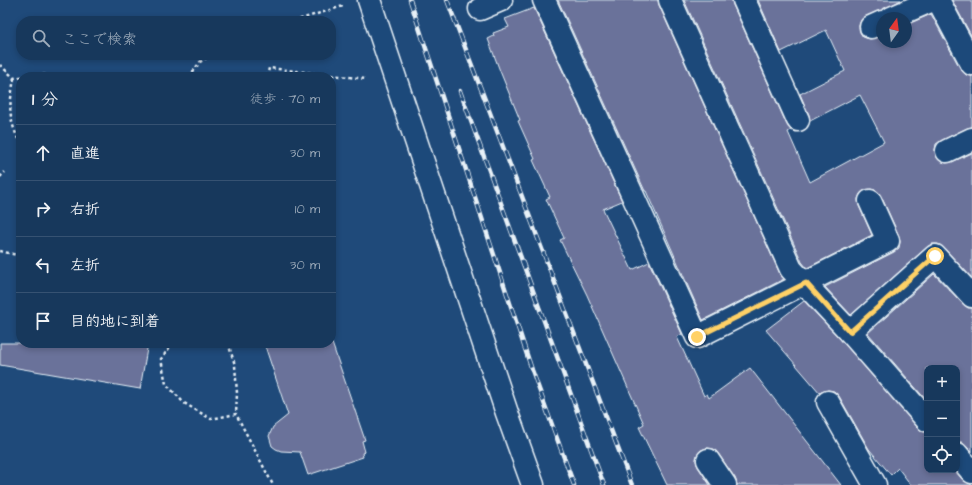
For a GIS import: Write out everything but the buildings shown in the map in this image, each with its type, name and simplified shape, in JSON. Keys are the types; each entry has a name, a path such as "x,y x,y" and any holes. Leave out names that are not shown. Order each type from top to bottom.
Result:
{"street":[{"path":"369,0 507,413 533,485"},
{"path":"480,9 500,0"},
{"path":"544,0 697,337 888,241 870,201"},
{"path":"670,0 792,268 924,417"},
{"path":"744,0 798,120"},
{"path":"905,12 932,0"},
{"path":"938,0 972,64"},
{"path":"947,151 972,139"},
{"path":"850,332 935,256 972,296"},
{"path":"828,402 875,485"},
{"path":"960,458 972,472"},
{"path":"708,460 725,485"}],"path":[{"path":"310,16 345,5"},
{"path":"193,72 203,60"},
{"path":"0,65 14,78 9,109 11,124 16,135"},
{"path":"268,72 269,68 303,72"},
{"path":"336,76 372,80"},
{"path":"0,177 5,172"},
{"path":"0,251 16,255"},
{"path":"169,348 161,359 166,384 184,403 211,419 236,414"},
{"path":"230,348 235,365 237,393 236,414 273,485"}],"railway":[{"path":"410,0 532,370 574,485"},
{"path":"447,0 632,485"},
{"path":"460,91 604,485"}],"route":[{"path":"697,337 806,283 850,332 935,256"}]}
